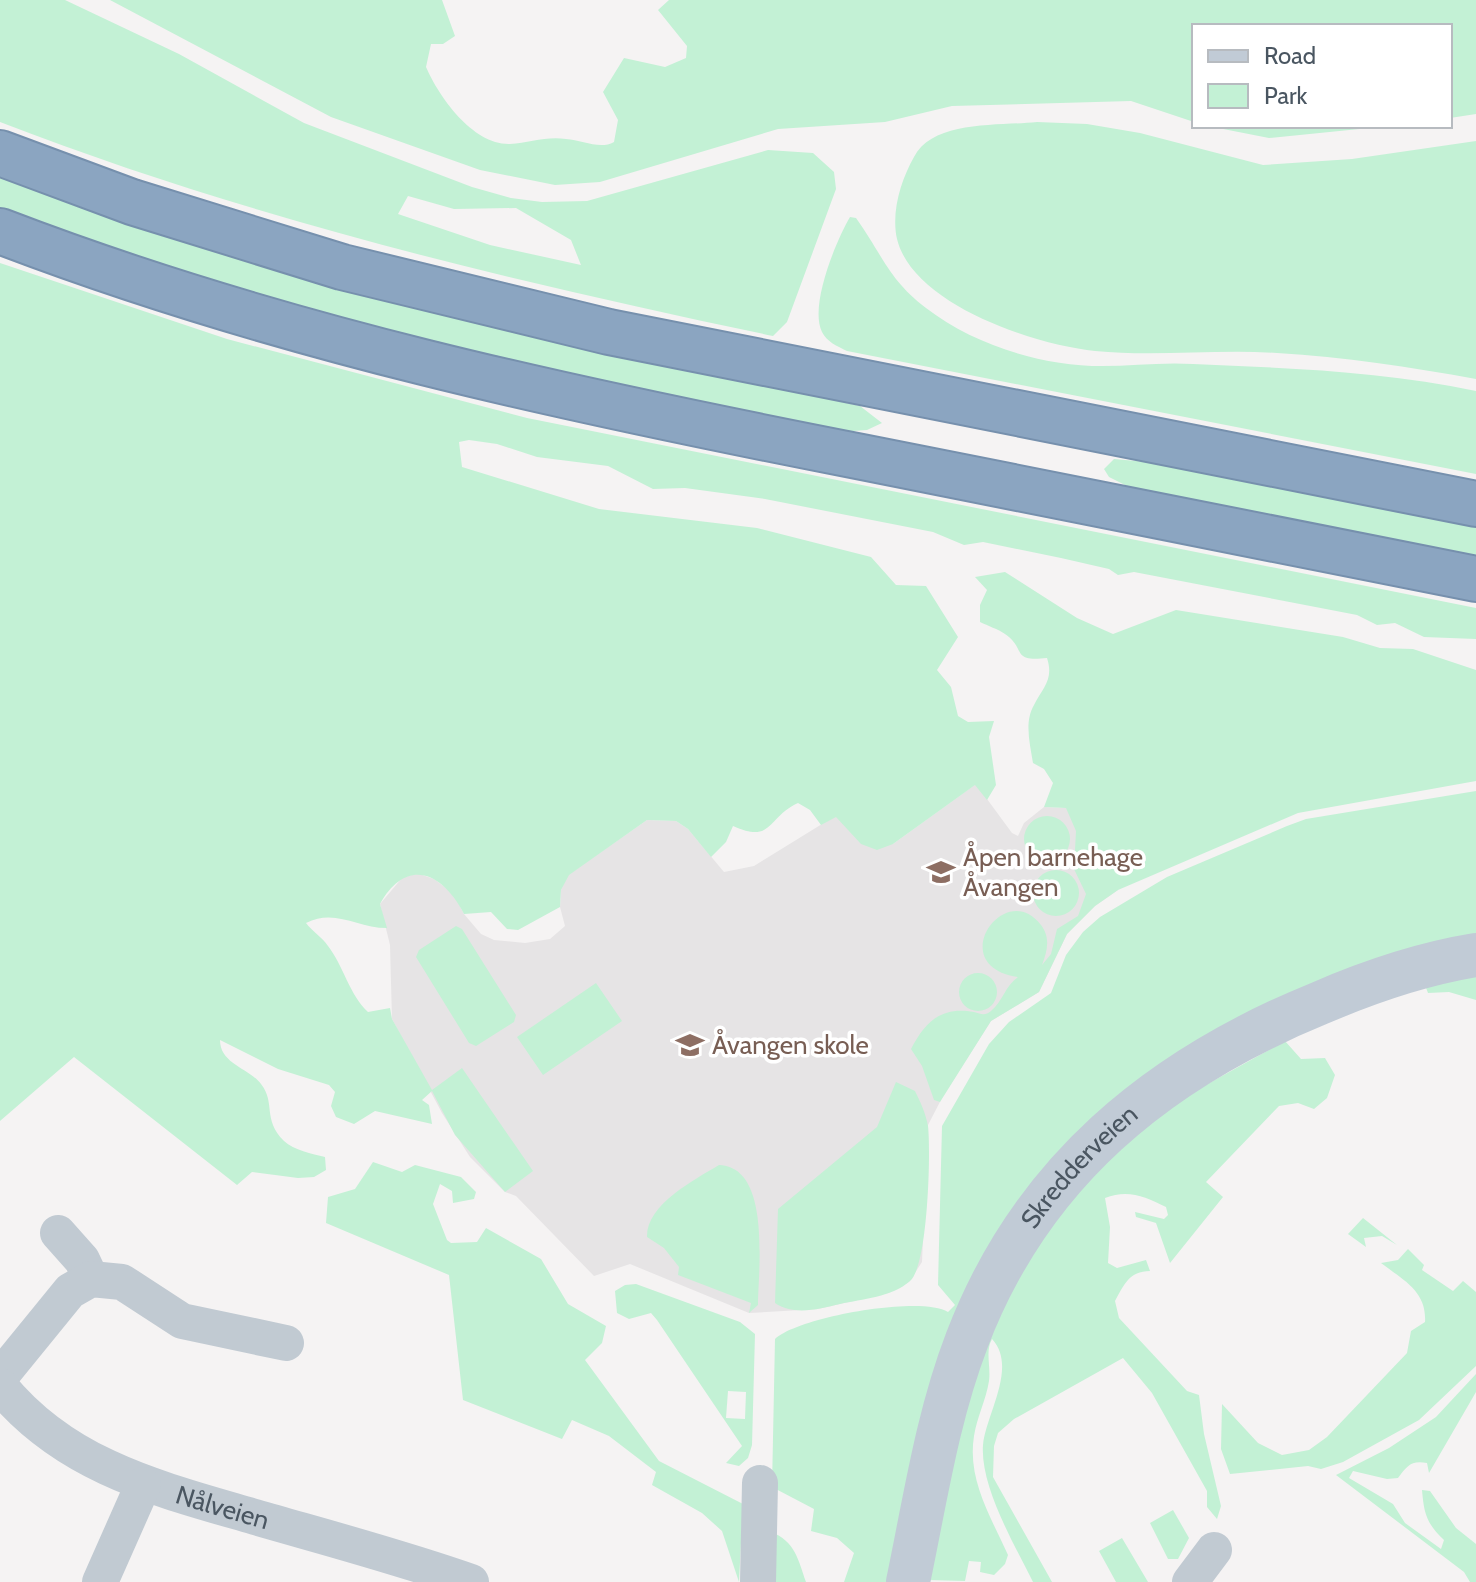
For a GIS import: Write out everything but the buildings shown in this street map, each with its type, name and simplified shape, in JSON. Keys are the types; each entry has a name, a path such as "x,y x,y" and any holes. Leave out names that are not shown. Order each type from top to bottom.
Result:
{"highway":[{"path":"0,153 132,202 342,267 609,332 1476,504"},
{"path":"0,231 66,257 283,326 435,367 626,411 1476,579"}],"street":[{"name":"Skredderveien","path":"908,1582 941,1425 967,1339 1002,1265 1022,1233 1082,1156 1167,1082 1236,1040 1397,972 1476,955"},
{"path":"58,1233 82,1260 91,1279"},
{"path":"0,1377 70,1291 91,1279 122,1282 182,1321 286,1343"},
{"name":"Nålveien","path":"0,1386 25,1417 48,1435 143,1485 418,1563 471,1582"},
{"path":"758,1582 760,1483"},
{"path":"100,1582 143,1485"},
{"path":"1190,1582 1214,1550"}],"shaded area":[{"name":"Åvangen skole","path":"976,784 1012,833 1018,836 1024,823 1044,807 1067,808 1118,890 1095,906 1067,934 1039,992 991,1021 943,1096 928,1125 922,1262 909,1282 888,1293 818,1309 749,1313 630,1264 594,1276 516,1196 505,1192 470,1157 442,1113 392,1019 390,945 380,904 402,878 417,873 434,879 453,893 464,914 481,934 494,940 525,943 550,939 565,926 560,907 561,890 568,875 647,820 676,821 688,829 724,872 754,866 835,816 893,844"}],"green space":[{"path":"0,0 65,0 179,54 304,123 472,187 511,198 542,202 587,201 768,150 813,153 834,172 836,189 787,322 773,336 577,293 382,245 190,189 0,122","holes":["408,196 454,209 516,208 571,240 581,265 490,245 398,214"]},
{"path":"110,0 442,0 455,36 443,44 431,44 426,67 439,92 471,128 483,137 510,144 559,138 603,145 614,142 618,120 603,92 624,58 665,67 686,58 687,46 658,10 669,0 1476,0 1476,114 1452,118 1452,24 1192,24 1192,121 1131,101 952,106 885,122 778,129 600,182 555,185 480,170 331,117"},
{"path":"1037,122 1087,124 1140,133 1263,165 1352,159 1476,141 1476,379 1302,355 1095,351 1041,340 1011,330 951,302 926,284 908,263 897,239 896,207 909,166 923,145 936,136 969,127"},
{"path":"1218,128 1369,128 1269,138"},
{"path":"0,175 122,220 308,279 498,328 860,406 882,423 867,430 839,432 580,381 304,312 0,211"},
{"path":"850,217 856,218 903,287 926,308 965,333 1010,351 1079,365 1264,367 1406,379 1476,391 1476,474 847,351 822,332 819,306 826,274"},
{"path":"0,263 227,339 527,418 1476,608 1476,639 1424,637 1395,623 1377,625 1357,615 1134,572 1118,575 1109,569 983,542 964,545 933,532 765,499 685,488 653,489 608,466 537,457 497,444 469,440 459,442 462,467 599,509 757,528 871,557 896,585 926,586 958,637 937,670 951,687 958,716 968,722 994,721 989,737 996,785 987,800 975,785 893,844 877,850 861,844 836,817 821,825 810,810 798,803 763,831 746,831 733,826 726,842 711,857 688,829 676,821 647,820 569,875 561,890 560,907 518,930 507,929 491,912 464,914 446,888 435,880 413,875 390,889 380,904 387,928 327,917 306,923 328,946 356,998 368,1012 390,1008 392,1019 432,1090 462,1068 533,1171 505,1192 455,1135 432,1091 422,1100 429,1105 432,1124 375,1111 354,1124 336,1117 331,1106 335,1092 329,1085 278,1069 220,1040 225,1055 261,1084 268,1098 273,1125 284,1141 325,1157 326,1170 314,1177 252,1172 237,1185 74,1057 0,1121"},
{"path":"1114,459 1180,465 1476,523 1476,559 1143,494 1109,477 1104,469"},
{"path":"1005,572 1077,618 1113,634 1176,610 1343,637 1380,648 1413,649 1476,670 1476,781 1298,813 1118,890 1095,906 1067,934 1039,992 991,1021 940,1102 934,1100 922,1066 911,1049 928,1024 943,1014 952,1011 989,1013 1018,977 996,970 985,957 983,943 988,929 998,917 1012,911 1027,913 1041,925 1046,935 1047,950 1042,965 1051,954 1057,929 1078,916 1086,894 1074,869 1076,831 1066,808 1044,807 1053,783 1044,769 1033,763 1030,748 1029,719 1048,678 1047,658 1023,656 1005,634 980,622 980,605 987,590 975,577"},
{"path":"1476,791 1476,943 1073,1144 887,1582 844,1582 854,1553 837,1538 811,1531 814,1509 772,1487 775,1339 808,1323 833,1316 913,1306 934,1307 948,1312 955,1305 938,1285 942,1126 989,1044 1009,1022 1051,993 1066,955 1083,932 1100,917 1167,877 1306,819"},
{"path":"1047,816 1063,823 1070,839 1063,855 1047,862 1031,855 1024,839 1031,823"},
{"path":"1056,870 1065,871 1072,877 1078,884 1078,902 1072,909 1065,915 1056,916 1047,915 1040,909 1034,902 1033,893 1034,884 1040,877 1047,871"},
{"path":"456,926 462,929 516,1015 514,1022 476,1046 469,1043 416,957 419,950"},
{"path":"1476,966 1476,1000 1449,992 1428,993 1425,985"},
{"path":"978,973 991,979 997,992 991,1005 978,1011 965,1005 959,992 965,979"},
{"path":"596,983 622,1021 543,1075 517,1037"},
{"path":"1285,1041 1301,1059 1325,1058 1335,1075 1327,1098 1314,1109 1298,1103 1279,1106 1206,1182 1223,1197 1170,1263 1156,1223 1136,1217 1135,1212 1164,1219 1168,1215 1166,1207 1136,1195 1121,1194 1105,1198 1110,1227 1108,1263 1117,1268 1146,1260 1150,1271 1137,1273 1124,1284 1115,1301 1119,1318 1187,1391 1199,1395 1204,1434 1221,1506 1217,1519 1207,1507 1207,1491 1152,1393 1123,1358 1014,1419 998,1433 994,1446 993,1477 1052,1582 1033,1582 992,1496 984,1461 985,1433 998,1391 1002,1363 992,1339 989,1381 975,1429 974,1468 982,1498 1008,1555 1005,1564 994,1575 980,1572 981,1562 969,1561 965,1581 928,1580 954,1430 1010,1272 1130,1127"},
{"path":"896,1082 915,1091 928,1126 927,1208 916,1271 903,1286 876,1297 807,1310 782,1307 775,1303 778,1209 877,1127"},
{"path":"373,1162 402,1172 415,1165 461,1177 476,1192 474,1199 453,1203 452,1191 440,1184 433,1204 447,1240 451,1243 477,1242 486,1228 541,1259 568,1304 606,1326 602,1343 585,1360 659,1461 743,1504 739,1582 722,1531 702,1513 652,1485 656,1472 609,1436 572,1420 562,1439 463,1400 449,1275 326,1223 328,1197 355,1189"},
{"path":"719,1165 736,1170 747,1183 755,1201 760,1246 758,1305 749,1313 751,1303 678,1275 679,1267 664,1248 647,1237 654,1214 663,1204"},
{"path":"1363,1218 1397,1245 1382,1236 1364,1238 1366,1247 1348,1234"},
{"path":"1408,1249 1424,1265 1422,1270 1453,1291 1463,1281 1476,1292 1476,1366 1419,1420 1343,1462 1321,1469 1308,1466 1230,1474 1221,1449 1222,1404 1258,1443 1282,1455 1309,1450 1327,1437 1407,1353 1411,1331 1425,1322 1425,1311 1412,1287 1381,1263 1398,1260"},
{"path":"636,1284 740,1322 755,1334 752,1445 748,1458 739,1466 726,1463 742,1446 657,1320 651,1313 629,1319 617,1313 615,1291 625,1285","holes":["728,1391 746,1392 745,1419 726,1418"]},
{"path":"1476,1374 1476,1392 1429,1473 1427,1463 1417,1462 1407,1467 1398,1478 1387,1479 1353,1471 1349,1478 1393,1504 1405,1523 1441,1549 1444,1540 1430,1523 1424,1505 1422,1490 1430,1491 1456,1528 1476,1544 1476,1582 1470,1582 1464,1572 1336,1475 1389,1448 1436,1417"},
{"path":"1173,1510 1189,1538 1178,1559 1168,1559 1150,1523"},
{"path":"771,1532 791,1546 806,1582 768,1582"},
{"path":"1122,1538 1148,1582 1116,1582 1099,1551"}],"place":[{"name":"Åpen barnehage Åvangen","path":"941,872"},
{"name":"Åvangen skole","path":"690,1045"}]}
